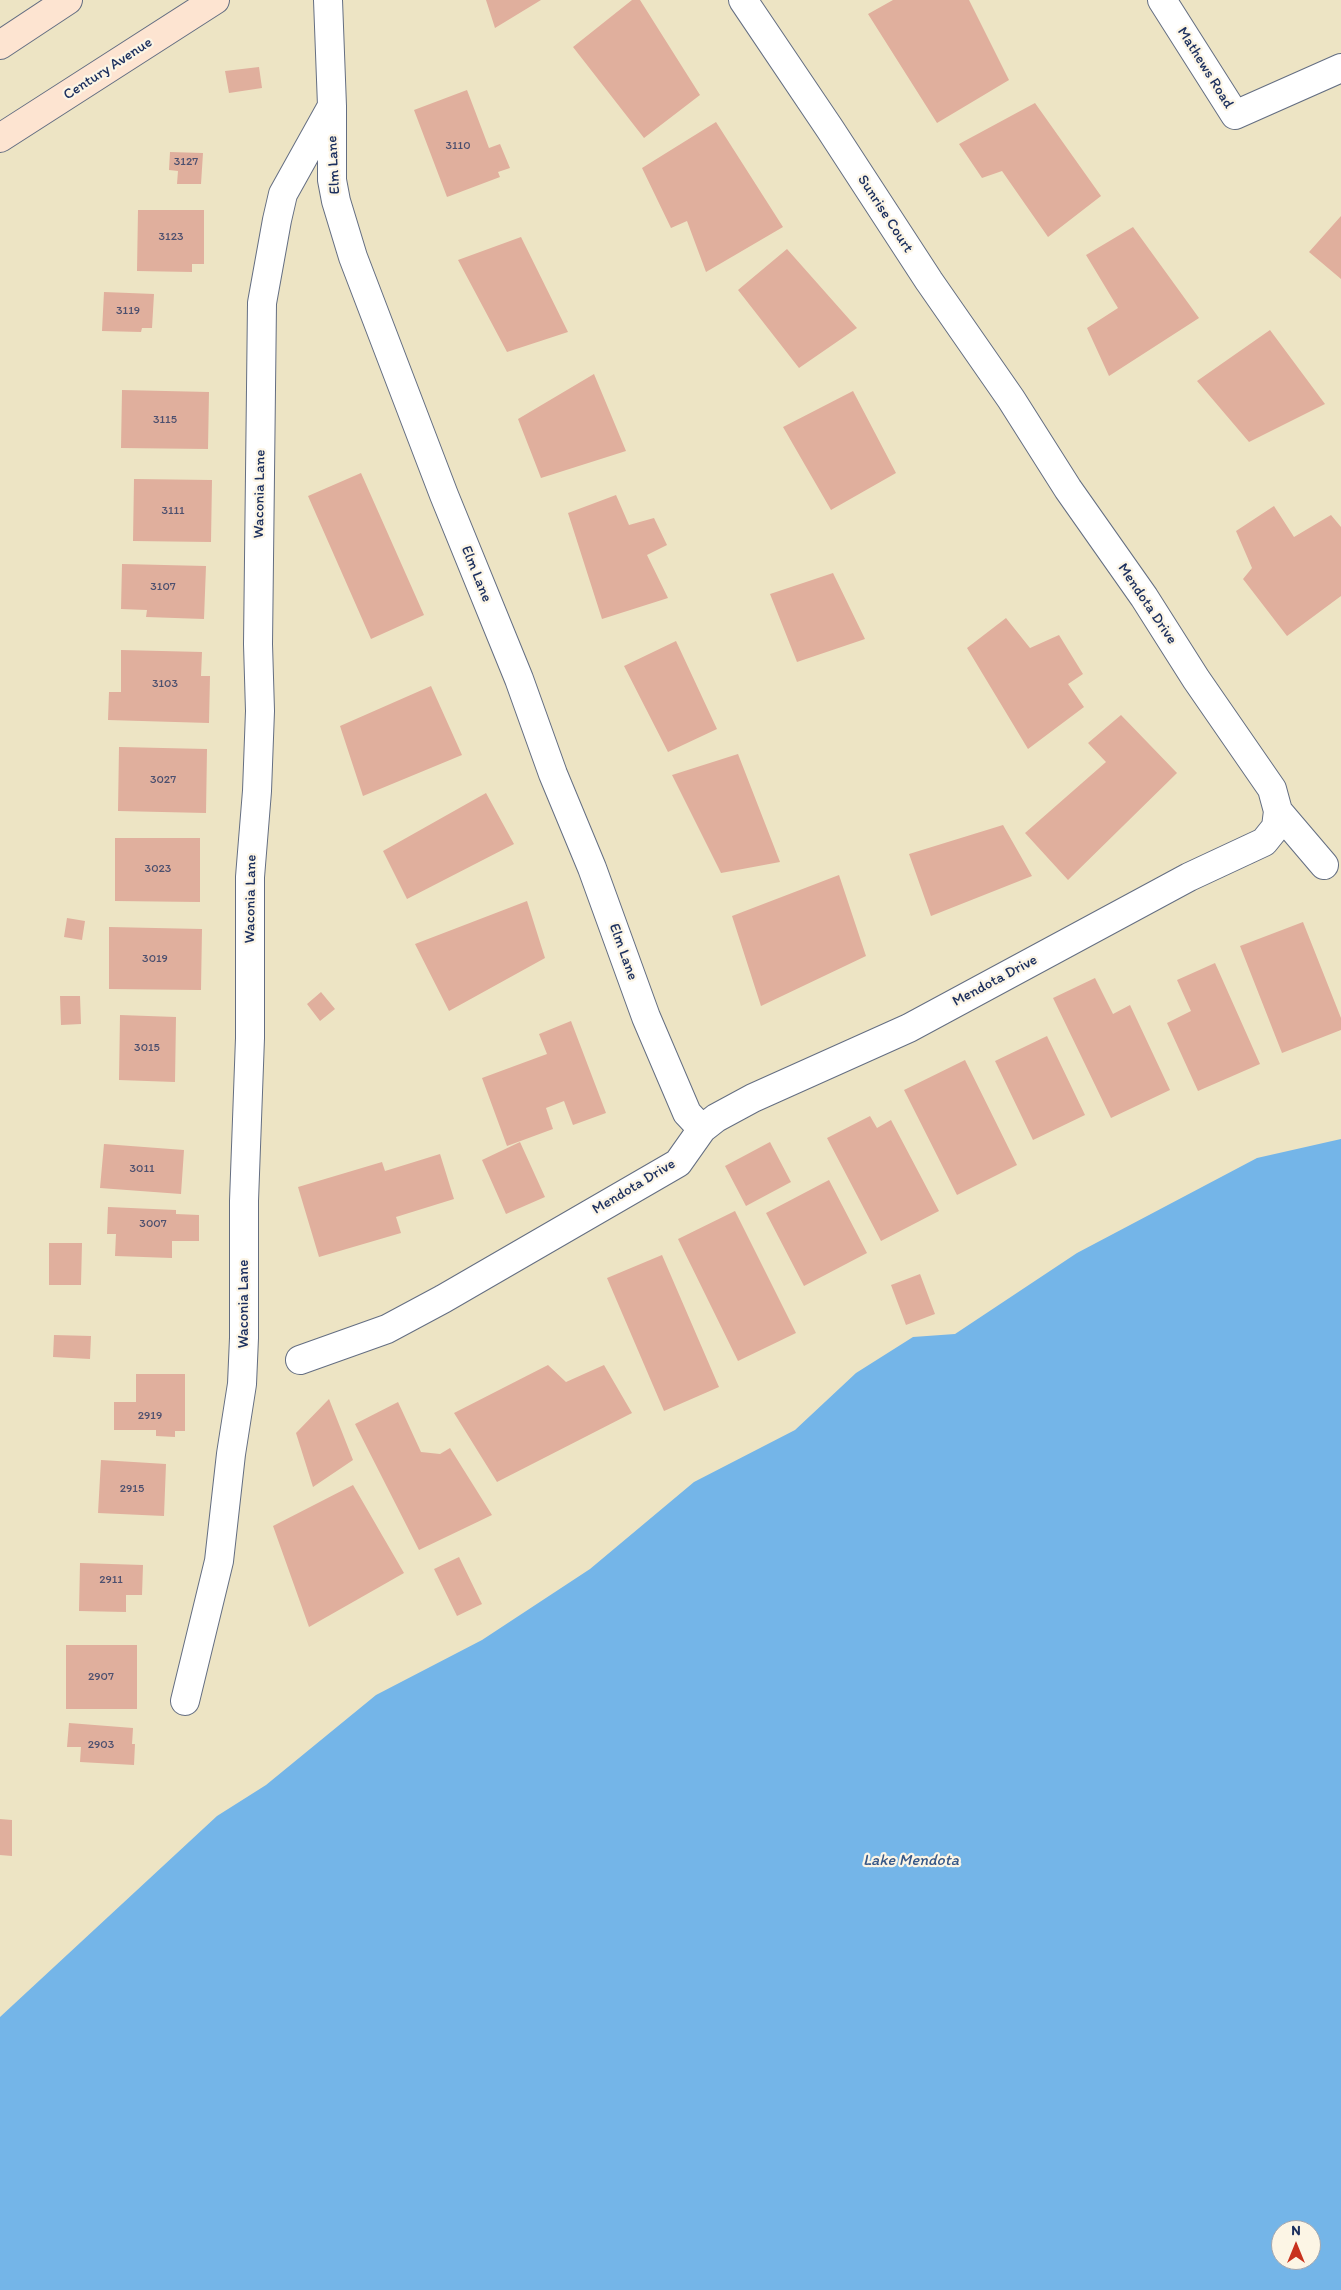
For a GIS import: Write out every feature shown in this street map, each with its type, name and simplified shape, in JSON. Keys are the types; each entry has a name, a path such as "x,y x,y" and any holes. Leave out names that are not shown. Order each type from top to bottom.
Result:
{"main road":[{"path":"0,45 68,0"},
{"name":"Century Avenue","path":"0,138 216,0"}],"street":[{"name":"Elm Lane","path":"328,0 332,106 332,180 336,201 354,257 444,495 519,679 553,774 592,868 646,1017 687,1113 702,1129"},
{"name":"Sunrise Court","path":"743,0 1029,427"},
{"name":"Mathews Road","path":"1162,0 1235,115 1341,68"},
{"name":"Waconia Lane","path":"185,1701 219,1561 230,1454 242,1384 244,1201 250,1038 250,877 257,791 260,710 258,644 262,304 283,194 332,106"},
{"name":"Mendota Drive","path":"300,1360 387,1329 520,1256 544,1240 678,1163 702,1129 716,1118 752,1098 909,1028 1189,877 1264,842 1276,827 1278,811 1272,788 1196,679 1144,597 1068,489 1029,427"},
{"path":"1278,811 1324,864"}],"water":[{"name":"Lake Mendota","path":"1341,1139 1341,2290 0,2290 0,2017 217,1816 266,1785 376,1695 482,1640 590,1569 694,1482 795,1430 856,1373 913,1337 955,1334 1077,1253 1257,1158"}],"building":[{"path":"486,0 541,0 495,28"},
{"path":"632,0 640,0 700,95 644,138 573,47"},
{"path":"893,0 969,0 1009,80 937,123 868,14"},
{"path":"259,67 262,88 229,93 225,71"},
{"path":"467,90 489,148 500,144 510,168 498,172 500,177 447,197 414,110"},
{"path":"1035,103 1101,196 1048,237 1002,171 982,178 959,144"},
{"path":"716,122 783,227 706,272 687,221 671,228 642,168"},
{"path":"170,152 203,153 201,184 177,184 178,171 169,170"},
{"path":"138,210 204,210 204,264 192,264 192,272 137,271"},
{"path":"1341,216 1341,279 1309,252"},
{"path":"1133,227 1199,318 1109,376 1087,328 1118,308 1086,255"},
{"path":"521,237 568,332 507,352 458,260"},
{"path":"787,249 857,328 799,368 738,290"},
{"path":"104,292 154,294 152,328 142,328 141,332 102,331"},
{"path":"1270,330 1325,404 1249,442 1197,381"},
{"path":"594,374 626,451 541,478 518,419"},
{"path":"122,390 209,392 208,449 121,448"},
{"path":"853,391 896,473 831,510 783,427"},
{"path":"361,473 424,615 371,639 308,496"},
{"path":"134,479 212,480 211,542 133,541"},
{"path":"616,495 629,525 654,518 667,545 647,555 668,598 602,619 568,513"},
{"path":"1274,506 1294,537 1331,515 1341,527 1341,596 1287,636 1243,579 1252,568 1236,531"},
{"path":"122,564 206,566 204,619 146,617 147,610 121,609"},
{"path":"833,573 865,639 797,662 770,594"},
{"path":"1006,618 1030,648 1059,635 1083,674 1068,684 1084,707 1028,749 967,648"},
{"path":"676,641 717,729 668,752 624,666"},
{"path":"121,650 202,652 201,676 210,676 209,723 108,720 109,692 121,692"},
{"path":"431,686 462,755 363,796 340,726"},
{"path":"1121,715 1177,773 1068,880 1025,833 1106,762 1088,743"},
{"path":"119,747 207,749 206,813 118,811"},
{"path":"738,754 780,862 721,873 672,775"},
{"path":"486,793 514,844 407,899 383,851"},
{"path":"1003,825 1032,876 931,916 909,854"},
{"path":"115,838 200,838 200,902 115,901"},
{"path":"839,875 866,956 761,1006 732,916"},
{"path":"527,901 545,958 449,1011 415,944"},
{"path":"67,918 85,921 82,940 64,937"},
{"path":"1303,922 1341,1018 1341,1030 1282,1053 1240,946"},
{"path":"109,927 202,929 201,990 109,989"},
{"path":"1215,963 1260,1064 1198,1091 1167,1023 1191,1011 1177,980"},
{"path":"1095,978 1113,1014 1130,1005 1170,1090 1111,1118 1053,998"},
{"path":"321,992 335,1009 320,1021 307,1004"},
{"path":"60,996 80,996 81,1024 61,1025"},
{"path":"120,1015 176,1017 175,1082 119,1080"},
{"path":"571,1021 606,1113 573,1125 564,1101 546,1108 553,1129 507,1146 482,1078 547,1054 539,1034"},
{"path":"1047,1036 1085,1115 1033,1140 995,1061"},
{"path":"965,1060 1017,1165 957,1195 904,1090"},
{"path":"870,1116 877,1128 891,1120 939,1211 881,1241 827,1138"},
{"path":"520,1142 545,1197 506,1214 482,1160"},
{"path":"770,1142 791,1182 746,1206 725,1166"},
{"path":"104,1144 184,1150 181,1194 100,1188"},
{"path":"440,1154 454,1199 396,1217 401,1233 319,1257 298,1187 382,1162 385,1171"},
{"path":"829,1180 867,1253 804,1286 766,1213"},
{"path":"108,1207 176,1210 176,1214 199,1215 199,1241 172,1241 172,1258 115,1256 116,1234 107,1234"},
{"path":"735,1211 796,1333 738,1361 678,1239"},
{"path":"49,1243 82,1243 81,1285 49,1285"},
{"path":"662,1255 719,1387 664,1411 607,1278"},
{"path":"920,1274 935,1314 906,1325 891,1285"},
{"path":"54,1335 91,1336 90,1359 53,1357"},
{"path":"548,1365 566,1382 604,1365 632,1413 497,1482 454,1413"},
{"path":"136,1374 185,1374 185,1431 175,1431 175,1437 156,1436 156,1430 114,1430 114,1402 136,1402"},
{"path":"329,1399 353,1460 313,1487 296,1433"},
{"path":"398,1402 421,1452 440,1454 450,1448 492,1515 419,1550 355,1424"},
{"path":"101,1460 166,1464 164,1516 98,1513"},
{"path":"353,1485 404,1573 309,1627 273,1526"},
{"path":"459,1557 482,1604 457,1616 434,1569"},
{"path":"80,1563 143,1565 142,1595 126,1595 126,1612 79,1611"},
{"path":"66,1645 137,1645 137,1709 66,1709"},
{"path":"69,1723 133,1728 132,1744 135,1744 134,1765 80,1762 81,1747 67,1747"},
{"path":"0,1819 12,1820 12,1856 0,1855"}]}
